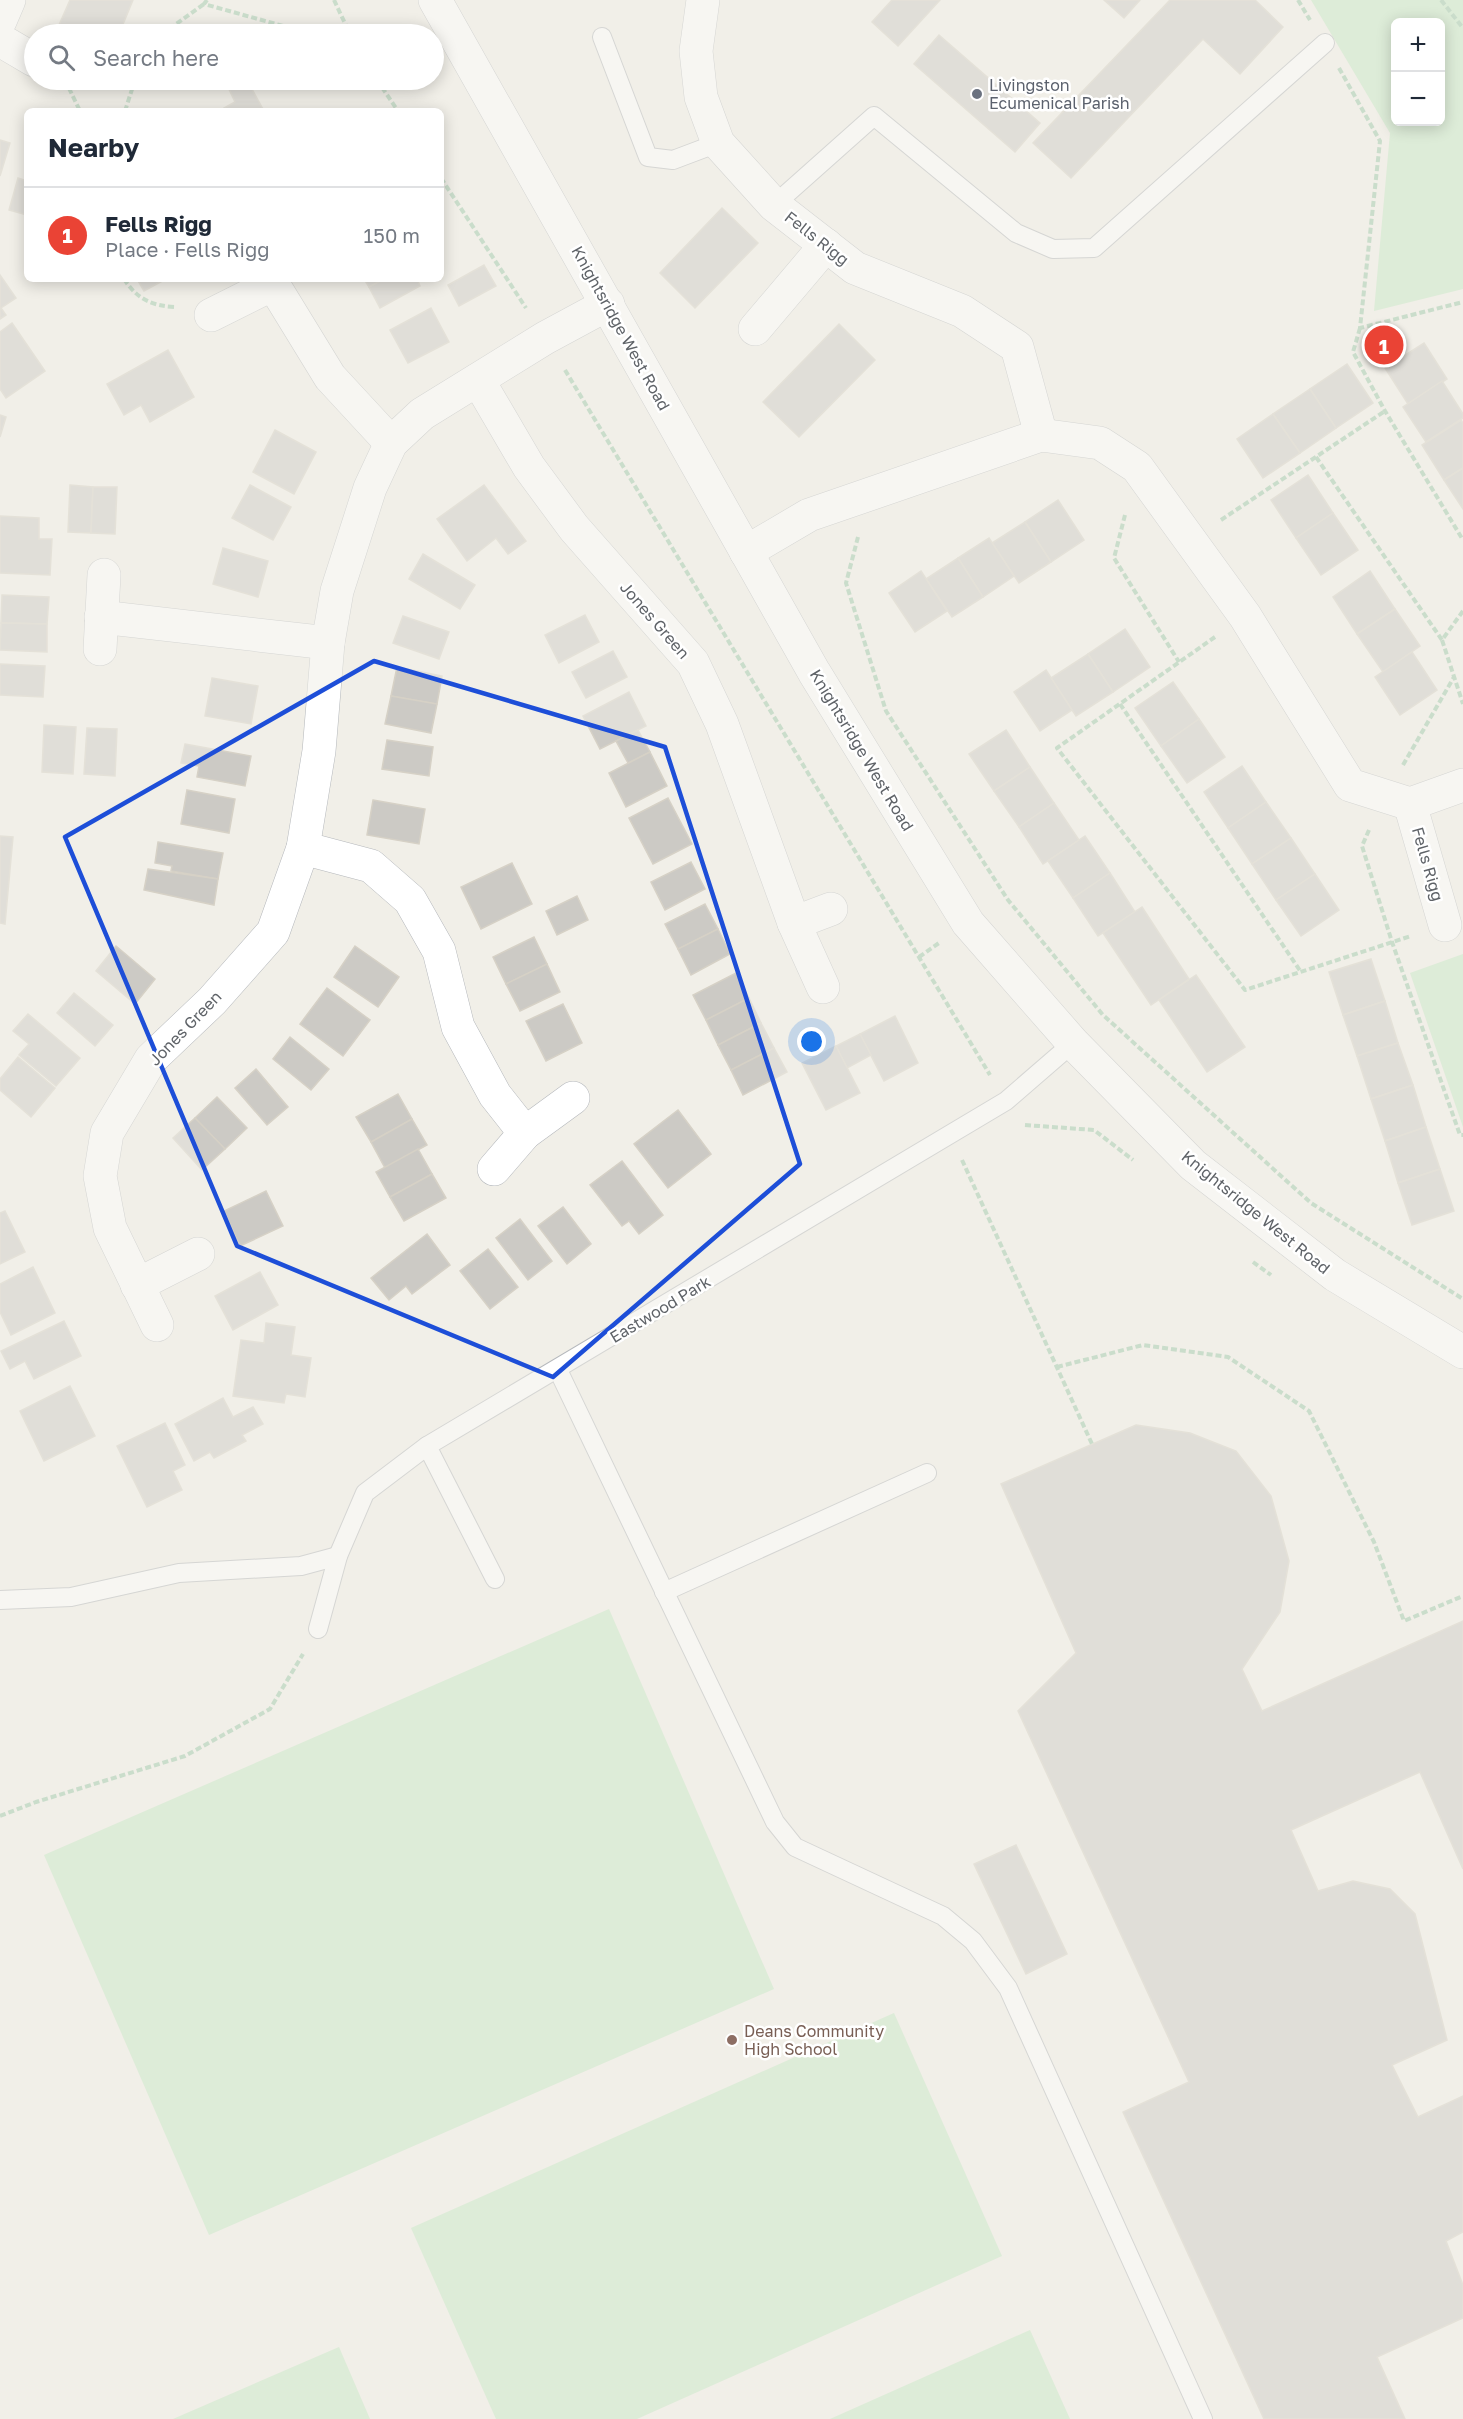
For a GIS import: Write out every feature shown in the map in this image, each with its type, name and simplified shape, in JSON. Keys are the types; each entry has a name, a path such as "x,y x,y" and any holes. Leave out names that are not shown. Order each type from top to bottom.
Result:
{"street":[{"path":"0,21 9,0"},
{"name":"Knightsridge West Road","path":"435,0 814,672 968,923 1073,1043 1192,1165 1335,1275 1463,1352"},
{"name":"Fells Rigg","path":"703,0 696,51 701,97 718,143 774,205 855,268 962,311 1017,347 1041,435"},
{"path":"0,40 24,54"},
{"path":"755,329 826,246"},
{"path":"212,315 276,282"},
{"path":"279,282 330,377 391,443"},
{"name":"Jones Green","path":"157,1325 110,1228 100,1176 107,1133 151,1059 212,1001 273,932 303,848 319,751 328,643 337,591 370,488 391,443 422,414 545,338 608,304"},
{"name":"Jones Green","path":"478,380 529,466 574,528 693,663 722,724 794,923 823,987"},
{"name":"Fells Rigg","path":"746,552 809,515 1041,435 1100,443 1137,467 1245,616 1350,785 1410,804 1463,785"},
{"path":"100,649 104,575"},
{"path":"101,617 328,643"},
{"name":"Fells Rigg","path":"1410,804 1445,925"},
{"path":"303,848 371,866 410,900 439,951 458,1027 495,1095 525,1133"},
{"path":"794,923 831,909"},
{"path":"494,1169 525,1133 573,1098"},
{"path":"137,1284 198,1254"}],"lane":[{"path":"602,37 648,157 673,160 718,143"},
{"path":"774,205 874,116 1016,233 1053,249 1094,248 1325,43"},
{"name":"Eastwood Park","path":"318,1629 338,1556 365,1492 427,1446 1006,1101 1073,1043"},
{"path":"558,1370 775,1822 795,1847 943,1916 973,1941 1008,1988 1203,2419"},
{"path":"427,1446 495,1579"},
{"path":"664,1593 927,1473"},
{"path":"0,1600 72,1597 179,1573 300,1566 338,1556"}],"path":[{"path":"334,0 345,24"},
{"path":"1298,0 1380,141 1360,328 1353,352 1385,411 1463,540"},
{"path":"1442,0 1463,28"},
{"path":"175,24 205,2 279,24"},
{"path":"70,90 79,108"},
{"path":"126,108 132,90"},
{"path":"384,90 396,108"},
{"path":"444,183 545,338 1006,1101"},
{"path":"126,282 133,293 158,306 194,308 212,315"},
{"path":"1360,328 1463,302"},
{"path":"1190,540 1385,411"},
{"path":"1316,457 1442,640 1463,704"},
{"path":"1137,467 1114,558 1179,662"},
{"path":"870,494 846,583 886,711 1008,900 1103,1015 1311,1203 1463,1299"},
{"path":"1442,640 1463,611"},
{"path":"1245,616 1057,748 1245,990 1445,925"},
{"path":"1120,704 1301,972"},
{"path":"950,1135 1092,1444"},
{"path":"1057,1367 1143,1345 1228,1357 1309,1411 1374,1542 1404,1621 1463,1596"},
{"path":"0,1816 36,1802 184,1756 270,1709 318,1629"}],"highlighted area":[{"path":"374,661 665,747 800,1164 553,1377 237,1246 65,837"}],"green space":[{"path":"1311,0 1463,0 1463,289 1374,311 1390,133"},
{"path":"1463,954 1463,1127 1410,973"},
{"path":"609,1609 774,1989 209,2235 44,1855"},
{"path":"894,2013 1002,2256 637,2419 496,2419 411,2228"},
{"path":"1030,2330 1070,2419 830,2419"},
{"path":"339,2347 370,2419 173,2419"}],"building":[{"path":"70,0 133,0 123,24 59,24"},
{"path":"892,0 940,0 898,46 872,22"},
{"path":"1104,0 1140,0 1124,18"},
{"path":"1170,0 1255,0 1283,27 1240,74 1203,39 1071,178 1033,143"},
{"name":"Livingston Ecumenical Parish","path":"939,35 1040,123 1015,152 914,64"},
{"path":"229,90 252,90 262,108 224,108 235,102"},
{"path":"0,140 10,143 0,176"},
{"path":"18,178 24,180 24,214 9,210"},
{"path":"722,208 758,243 695,308 660,273"},
{"path":"484,265 496,286 459,306 448,285"},
{"path":"0,275 16,298 1,308 6,315 0,319"},
{"path":"139,282 160,282 144,291"},
{"path":"366,282 378,282 369,287"},
{"path":"378,282 418,282 420,286 380,308 369,287"},
{"path":"431,308 449,342 408,363 390,330"},
{"path":"12,323 45,371 6,398 0,389 0,332"},
{"path":"839,324 875,360 799,437 763,402"},
{"path":"1386,336 1393,348 1383,355 1375,343"},
{"path":"1424,343 1447,379 1408,404 1385,368"},
{"path":"168,350 194,397 150,422 141,405 124,415 107,384"},
{"path":"1347,364 1373,403 1336,428 1310,389"},
{"path":"1442,381 1463,414 1463,418 1426,442 1403,407"},
{"path":"1310,389 1336,428 1300,453 1273,414"},
{"path":"1273,414 1300,453 1263,478 1237,439"},
{"path":"0,415 6,417 0,437"},
{"path":"1461,420 1463,423 1463,468 1444,480 1422,445"},
{"path":"275,430 316,452 294,494 253,472"},
{"path":"1463,468 1463,509 1444,480"},
{"path":"1308,475 1333,513 1296,538 1271,500"},
{"path":"70,485 93,487 91,533 68,532"},
{"path":"250,485 291,507 273,540 232,518"},
{"path":"484,485 526,541 508,554 496,538 467,561 437,519"},
{"path":"93,487 117,487 115,534 91,533"},
{"path":"1058,500 1084,540 1051,562 1025,522"},
{"path":"1333,513 1358,550 1321,575 1296,538"},
{"path":"0,516 39,518 39,539 52,539 50,575 0,573"},
{"path":"1025,522 1051,562 1019,583 992,543"},
{"path":"989,538 1014,576 983,597 958,558"},
{"path":"223,548 268,561 258,597 213,584"},
{"path":"423,554 475,585 460,609 409,579"},
{"path":"958,558 983,597 952,617 926,579"},
{"path":"921,571 947,611 915,632 889,593"},
{"path":"1370,571 1395,609 1357,634 1333,597"},
{"path":"2,595 49,597 47,624 1,623"},
{"path":"1395,609 1420,646 1383,672 1357,634"},
{"path":"585,615 599,642 559,663 545,635"},
{"path":"403,616 449,632 439,659 393,643"},
{"path":"1,623 47,624 47,652 0,650"},
{"path":"1125,629 1150,667 1113,692 1088,654"},
{"path":"613,651 627,677 586,698 572,672"},
{"path":"1412,652 1437,690 1400,715 1375,677"},
{"path":"1088,654 1113,692 1076,716 1051,678"},
{"path":"0,664 45,666 43,697 0,695"},
{"path":"397,667 442,676 437,704 391,696"},
{"path":"1046,670 1072,710 1040,731 1014,692"},
{"path":"212,678 258,686 251,724 205,716"},
{"path":"1173,682 1199,719 1161,746 1135,708"},
{"path":"629,692 646,726 600,749 583,716"},
{"path":"391,696 437,704 431,733 385,724"},
{"path":"1199,719 1225,757 1187,783 1161,746"},
{"path":"44,725 76,727 73,774 42,772"},
{"path":"87,728 117,729 115,776 84,774"},
{"path":"638,730 650,752 628,763 616,741"},
{"path":"1006,730 1030,767 994,791 969,754"},
{"path":"387,740 433,747 429,776 382,769"},
{"path":"185,744 251,756 245,786 197,777 199,766 181,763"},
{"path":"650,752 667,786 626,807 609,773"},
{"path":"1242,766 1266,802 1228,828 1204,792"},
{"path":"1030,767 1054,803 1019,827 994,791"},
{"path":"187,790 235,799 229,833 181,824"},
{"path":"668,798 692,844 653,864 629,818"},
{"path":"373,800 425,809 419,844 367,835"},
{"path":"1266,802 1291,838 1252,864 1228,828"},
{"path":"1054,803 1079,840 1043,864 1019,827"},
{"path":"0,836 13,837 5,924 0,923"},
{"path":"1085,836 1110,873 1073,898 1048,861"},
{"path":"1291,838 1315,874 1276,900 1252,864"},
{"path":"158,842 223,853 218,879 171,871 172,866 155,863"},
{"path":"691,862 705,889 665,910 651,882"},
{"path":"512,863 532,904 481,929 461,887"},
{"path":"148,869 218,879 214,905 144,890"},
{"path":"1110,873 1135,912 1098,936 1073,898"},
{"path":"1315,874 1339,910 1301,936 1276,900"},
{"path":"577,896 588,920 557,935 546,911"},
{"path":"705,904 718,929 678,949 665,924"},
{"path":"1142,907 1189,979 1151,1005 1103,933"},
{"path":"718,929 730,954 691,975 678,949"},
{"path":"534,937 547,964 506,984 493,957"},
{"path":"116,946 155,979 135,1004 96,971"},
{"path":"355,946 399,977 378,1007 334,977"},
{"path":"1371,959 1385,1001 1343,1015 1329,972"},
{"path":"547,964 560,992 520,1011 506,984"},
{"path":"736,973 749,998 706,1020 693,995"},
{"path":"1196,975 1245,1047 1207,1072 1159,1000"},
{"path":"327,988 370,1020 343,1056 300,1024"},
{"path":"74,993 113,1025 95,1046 57,1013"},
{"path":"749,998 761,1023 718,1045 706,1020"},
{"path":"1385,1001 1398,1043 1357,1056 1343,1015"},
{"path":"563,1004 582,1043 546,1061 526,1021"},
{"path":"28,1014 80,1058 56,1086 19,1055 29,1044 13,1031"},
{"path":"895,1016 918,1063 884,1081 860,1034"},
{"path":"761,1023 774,1048 731,1070 718,1045"},
{"path":"860,1034 871,1055 847,1068 836,1046"},
{"path":"290,1037 329,1069 311,1090 273,1059"},
{"path":"1398,1043 1413,1085 1371,1099 1357,1056"},
{"path":"836,1046 860,1093 826,1110 802,1063"},
{"path":"774,1048 787,1072 743,1095 731,1070"},
{"path":"18,1057 55,1088 31,1117 0,1090 0,1079"},
{"path":"256,1069 288,1107 267,1125 235,1088"},
{"path":"1413,1085 1426,1127 1385,1141 1371,1099"},
{"path":"398,1094 412,1119 371,1142 356,1117"},
{"path":"217,1097 247,1128 225,1149 195,1118"},
{"path":"678,1110 711,1154 668,1188 634,1144"},
{"path":"195,1118 225,1149 202,1170 173,1138"},
{"path":"412,1119 427,1145 385,1168 371,1142"},
{"path":"1426,1127 1440,1169 1398,1183 1385,1141"},
{"path":"418,1149 432,1174 390,1197 376,1172"},
{"path":"622,1161 663,1215 639,1234 629,1221 622,1226 590,1185"},
{"path":"1440,1169 1454,1211 1412,1225 1398,1183"},
{"path":"432,1174 446,1198 404,1221 390,1197"},
{"path":"266,1191 283,1226 240,1246 224,1211"},
{"path":"563,1207 591,1244 567,1264 538,1226"},
{"path":"5,1211 25,1252 0,1264 0,1213"},
{"path":"520,1219 552,1261 528,1280 496,1238"},
{"path":"427,1234 450,1265 412,1294 406,1286 389,1300 371,1278"},
{"path":"488,1249 518,1287 490,1309 460,1271"},
{"path":"33,1267 55,1313 11,1335 0,1312 0,1284"},
{"path":"260,1272 278,1305 233,1330 215,1296"},
{"path":"64,1321 81,1356 34,1379 25,1361 10,1369 1,1351"},
{"path":"266,1323 295,1327 291,1355 311,1358 305,1397 286,1394 284,1403 233,1396 241,1340 264,1343"},
{"path":"70,1386 95,1436 44,1461 20,1411"},
{"path":"223,1398 233,1417 253,1407 263,1424 242,1435 246,1441 214,1458 210,1452 194,1461 175,1424"},
{"path":"165,1423 185,1465 173,1471 182,1490 147,1507 117,1446"},
{"path":"1136,1425 1190,1433 1236,1451 1271,1496 1289,1561 1280,1612 1242,1669 1262,1711 1463,1621 1463,1869 1420,1772 1291,1830 1318,1891 1353,1881 1390,1889 1415,1914 1447,2040 1392,2065 1418,2117 1463,2096 1463,2232 1446,2241 1463,2285 1463,2318 1377,2357 1405,2419 1264,2419 1123,2112 1189,2082 1018,1711 1076,1653 1001,1484"},
{"path":"1016,1845 1067,1954 1026,1974 974,1864"}],"place":[{"name":"Livingston Ecumenical Parish","path":"977,94"},
{"name":"Fells Rigg","path":"1384,345"},
{"name":"Deans Community High School","path":"732,2040"}]}
